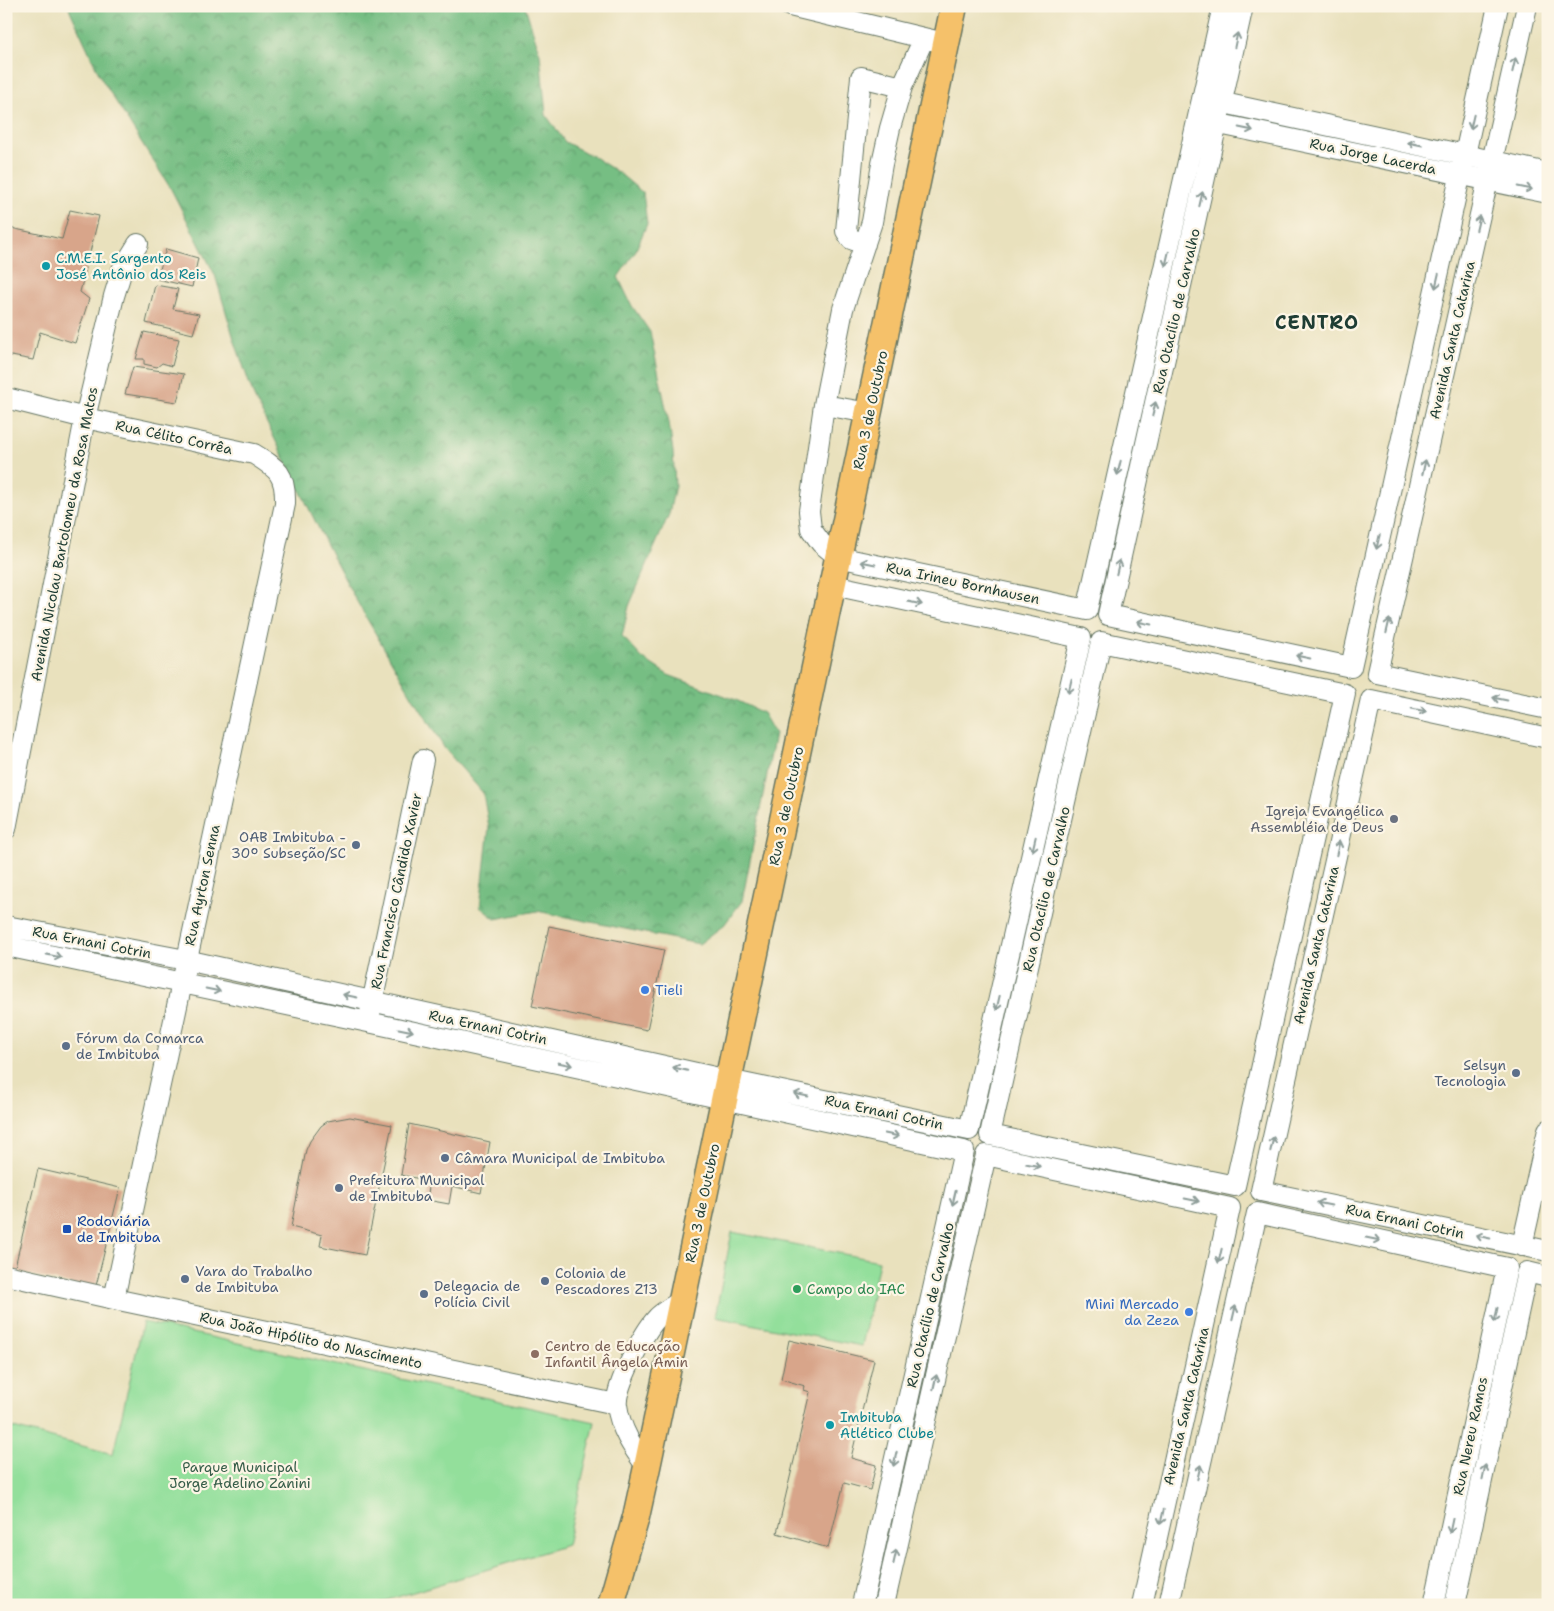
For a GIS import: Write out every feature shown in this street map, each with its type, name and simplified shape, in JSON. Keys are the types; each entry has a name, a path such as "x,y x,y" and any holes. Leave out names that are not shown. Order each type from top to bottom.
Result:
{"main road":[{"name":"Rua 3 de Outubro","path":"611,1605 636,1517 869,413 935,41 954,6"}],"street":[{"path":"790,6 935,41 902,87 886,146 874,214 843,309 824,405 809,511 811,529 821,543 838,557"},
{"name":"Rua Otacílio de Carvalho","path":"1087,610 1223,6"},
{"name":"Rua Otacílio de Carvalho","path":"1108,615 1243,6"},
{"name":"Avenida Santa Catarina","path":"1351,667 1498,6"},
{"name":"Avenida Santa Catarina","path":"1377,673 1527,6"},
{"path":"1493,26 1521,33"},
{"path":"865,244 851,239 846,232 861,77 902,87"},
{"name":"Rua Jorge Lacerda","path":"1203,98 1548,173"},
{"name":"Rua Jorge Lacerda","path":"1198,119 1548,193"},
{"name":"Avenida Nicolau Bartolomeu da Rosa Matos","path":"6,829 86,418 114,296 122,270 138,244"},
{"path":"1443,253 1470,260"},
{"path":"1153,320 1173,324"},
{"path":"1419,359 1446,366"},
{"path":"1140,374 1161,379"},
{"name":"Rua Célito Corrêa","path":"6,398 86,418 254,454 278,473"},
{"path":"824,405 869,413"},
{"name":"Rua Ayrton Senna","path":"114,1299 285,504 286,486 278,473"},
{"path":"1385,514 1412,520"},
{"path":"1105,531 1125,536"},
{"name":"Rua Irineu Bornhausen","path":"838,557 1087,610"},
{"path":"954,611 959,583"},
{"path":"833,585 1081,638 1090,644 1106,640 1112,630 1108,615"},
{"path":"1081,638 1077,628 1079,618 1087,610 1098,609 1108,615 1351,667 1362,664 1377,673 1545,709 1542,736 1371,700"},
{"path":"1194,662 1200,634"},
{"name":"Rua Otacílio de Carvalho","path":"969,1130 1081,638"},
{"path":"1101,642 1345,694"},
{"name":"Rua Otacílio de Carvalho","path":"990,1135 1101,642"},
{"path":"1351,667 1343,676 1342,688 1349,699 1360,703 1371,700 1376,696 1380,685 1377,673"},
{"name":"Avenida Santa Catarina","path":"1235,1186 1345,694"},
{"name":"Avenida Santa Catarina","path":"1261,1191 1371,700"},
{"name":"Rua Francisco Cândido Xavier","path":"368,1022 423,760"},
{"path":"1043,806 1064,811"},
{"name":"Rua Ernani Cotrin","path":"6,926 186,960 507,1031 726,1089 866,1129 964,1151"},
{"name":"Rua Ernani Cotrin","path":"6,946 503,1051 726,1089 869,1109 969,1130"},
{"path":"1006,969 1027,973"},
{"path":"503,1051 507,1031"},
{"path":"866,1129 869,1109"},
{"path":"978,1128 983,1129 990,1135 1235,1186 1247,1182 1258,1187 1264,1201 1257,1214 1242,1217 1230,1208 986,1155 976,1158 972,1157 964,1151 962,1146 963,1137 969,1130 978,1128"},
{"path":"1522,1246 1548,1130"},
{"path":"986,1155 992,1144 990,1135"},
{"name":"Rua Otacílio de Carvalho","path":"862,1605 964,1151"},
{"path":"1078,1175 1082,1154"},
{"name":"Rua Otacílio de Carvalho","path":"884,1605 986,1155"},
{"path":"1156,1192 1160,1170"},
{"path":"1230,1208 1228,1198 1235,1186"},
{"name":"Rua Ernani Cotrin","path":"1261,1191 1548,1251"},
{"name":"Avenida Santa Catarina","path":"1142,1605 1230,1208"},
{"path":"1345,1233 1350,1209"},
{"name":"Avenida Santa Catarina","path":"1169,1605 1257,1214"},
{"name":"Rua Ernani Cotrin","path":"1257,1214 1507,1268"},
{"path":"1417,1248 1423,1224"},
{"path":"1527,1272 1532,1264 1533,1255 1527,1247 1514,1246 1507,1251 1504,1260 1507,1268 1513,1274 1527,1272 1548,1277"},
{"name":"Rua Nereu Ramos","path":"1434,1605 1507,1268"},
{"name":"Rua Nereu Ramos","path":"1455,1605 1527,1272"},
{"name":"Rua João Hipólito do Nascimento","path":"6,1275 616,1404"},
{"path":"934,1286 955,1292"},
{"path":"646,1467 626,1437 616,1404 624,1375 640,1342 657,1317 682,1300"},
{"path":"1480,1391 1500,1395"},
{"path":"905,1412 926,1417"},
{"path":"882,1515 903,1520"},
{"path":"1440,1577 1460,1581"}],"green space":[{"path":"68,6 525,6 540,54 546,115 565,142 619,173 643,193 647,224 635,252 618,277 632,306 650,332 669,423 675,485 669,514 629,606 622,636 642,658 668,675 736,700 763,713 775,734 742,901 724,925 699,944 537,911 495,919 480,907 489,827 483,793 445,749 352,593 254,397 215,275 171,189 101,78"},
{"name":"Campo do IAC","path":"732,1232 879,1261 862,1346 715,1317"},
{"name":"Parque Municipal Jorge Adelino Zanini","path":"143,1322 595,1422 567,1545 371,1605 6,1605 6,1426 113,1454"}],"building":[{"name":"C.M.E.I. Sargento José Antônio dos Reis","path":"70,210 99,216 80,292 89,299 75,343 40,332 33,360 6,355 6,227 62,239"},
{"path":"166,249 198,258 192,287 157,279"},
{"path":"155,285 178,289 173,309 199,314 193,334 146,323"},
{"path":"144,332 179,339 172,366 162,363 157,367 144,364 144,359 136,359"},
{"path":"133,367 184,374 177,402 125,394"},
{"path":"549,926 664,950 647,1030 532,1006"},
{"name":"Prefeitura Municipal de Imbituba","path":"350,1117 392,1125 365,1255 320,1246 322,1235 291,1227 306,1150 310,1141 321,1126 328,1121"},
{"name":"Câmara Municipal de Imbituba","path":"409,1124 490,1142 481,1193 452,1186 449,1204 427,1200 430,1181 401,1175"},
{"name":"Rodoviária de Imbituba","path":"38,1169 120,1188 95,1290 14,1271"},
{"name":"Imbituba Atlético Clube","path":"789,1340 874,1360 851,1458 876,1465 870,1490 844,1483 828,1548 777,1533 810,1392 804,1390 805,1386 781,1379"}],"place":[{"name":"C.M.E.I. Sargento José Antônio dos Reis","path":"46,266"},
{"name":"Igreja Evangélica Assembléia de Deus","path":"1394,819"},
{"name":"OAB Imbituba - 30° Subseção/SC","path":"356,845"},
{"name":"Tieli","path":"645,990"},
{"name":"Fórum da Comarca de Imbituba","path":"66,1046"},
{"name":"Selsyn Tecnologia","path":"1516,1073"},
{"name":"Câmara Municipal de Imbituba","path":"445,1158"},
{"name":"Prefeitura Municipal de Imbituba","path":"339,1188"},
{"name":"Rodoviária de Imbituba","path":"67,1229"},
{"name":"Vara do Trabalho de Imbituba","path":"185,1279"},
{"name":"Colonia de Pescadores Z13","path":"545,1281"},
{"name":"Campo do IAC","path":"797,1289"},
{"name":"Delegacia de Polícia Civil","path":"424,1294"},
{"name":"Mini Mercado da Zeza","path":"1189,1312"},
{"name":"Centro de Educação Infantil Ângela Amin","path":"535,1354"},
{"name":"Imbituba Atlético Clube","path":"830,1425"}],"district":[{"name":"CENTRO","path":"1317,322"}]}
